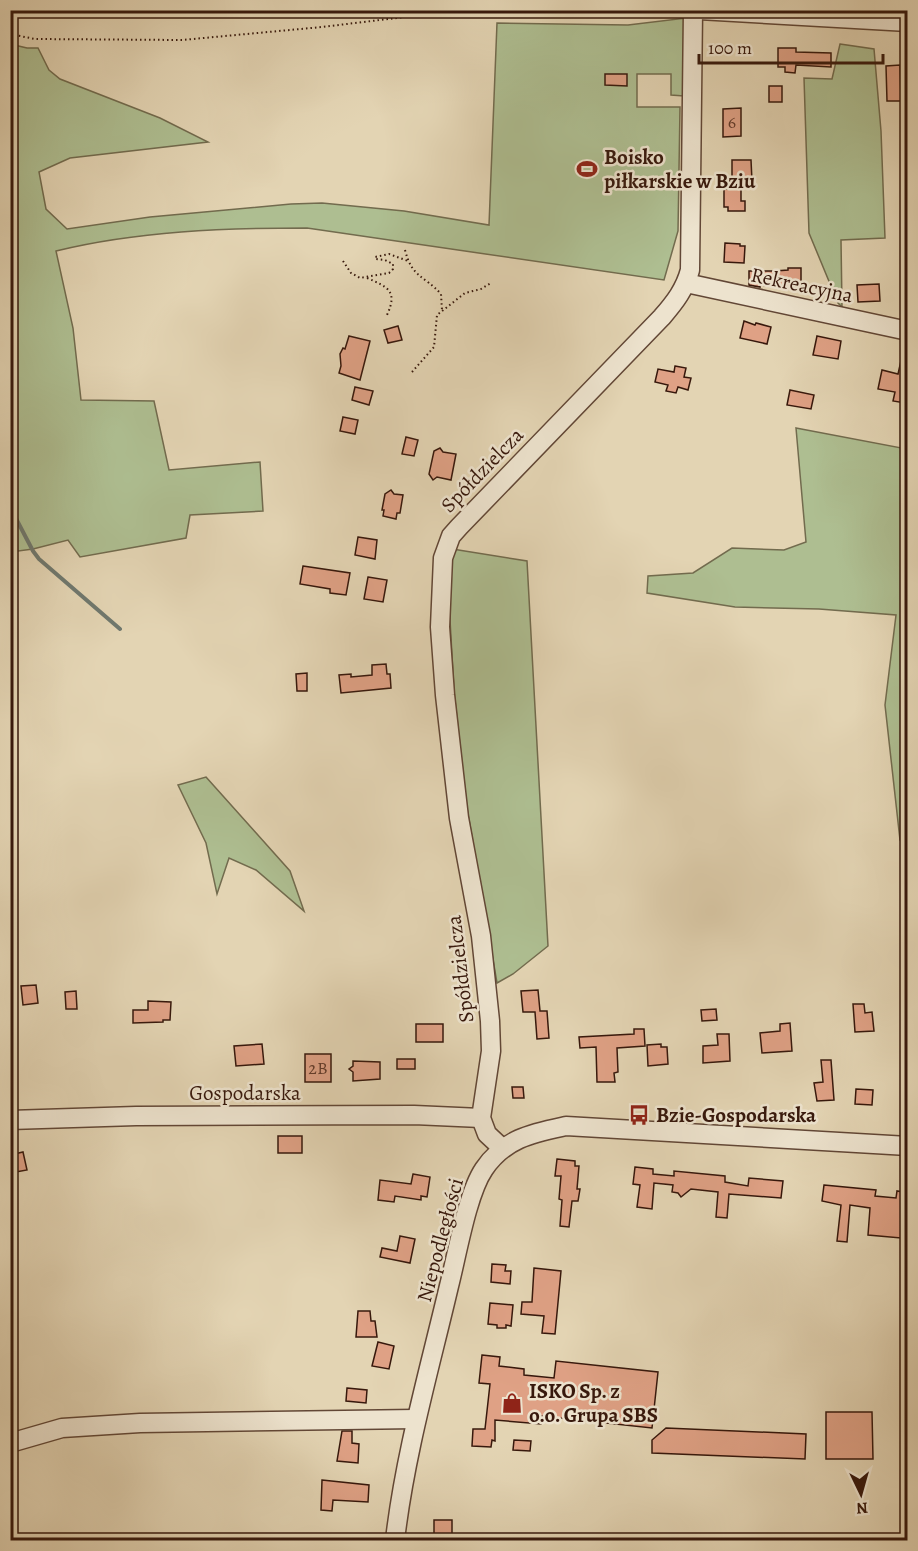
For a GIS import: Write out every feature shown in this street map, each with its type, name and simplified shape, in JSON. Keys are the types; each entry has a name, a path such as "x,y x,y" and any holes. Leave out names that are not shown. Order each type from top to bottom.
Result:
{"street":[{"path":"699,10 908,22"},
{"name":"Spółdzielcza","path":"481,1118 491,1051 490,1021 481,936 459,818 445,695 440,627 443,558 451,536 662,317 680,295 686,283 690,270 686,11"},
{"name":"Rekreacyjna","path":"686,283 908,331"},
{"name":"Gospodarska","path":"10,1120 136,1116 403,1115 481,1118"},
{"path":"481,1118 487,1134 502,1148"},
{"name":"Niepodległości","path":"395,1540 402,1486 416,1419 466,1215 483,1170 502,1148 533,1133 566,1126 908,1146"},
{"path":"10,1443 62,1428 129,1424 416,1419"}],"path":[{"path":"10,34 35,39 182,40 438,13 638,17 686,11"},
{"path":"405,250 408,261 418,275 441,294 442,310"},
{"path":"343,261 351,273 360,278 367,278 389,273 393,269 393,264 375,257 389,254 408,261"},
{"path":"367,278 381,284 392,294 387,315"},
{"path":"412,372 434,346 435,319 442,310 465,293 491,284"}],"green space":[{"path":"686,18 684,96 671,95 671,74 637,74 637,107 680,107 678,231 664,280 307,228 181,232 118,239 56,251 73,328 81,400 154,401 169,470 260,462 263,511 190,515 186,538 80,557 68,540 11,552 10,44 38,48 49,70 60,79 160,118 208,142 70,158 39,172 46,209 67,229 150,217 322,203 404,211 489,225 497,23 628,25"},
{"path":"840,44 874,49 881,131 885,238 841,240 842,307 838,303 809,233 804,78 832,79"},
{"path":"796,428 907,449 907,851 900,840 885,705 896,615 819,609 735,607 647,593 648,576 693,573 732,548 784,550 806,542"},
{"path":"446,548 527,561 548,946 513,974 497,983 467,808 454,691"},
{"path":"206,777 290,871 304,911 256,870 229,858 217,894 206,843 178,785"}],"building":[{"path":"778,48 796,48 796,52 831,53 831,67 796,65 795,73 785,72 785,67 778,67"},
{"path":"900,65 901,101 887,101 886,66"},
{"path":"605,74 627,74 627,86 605,85"},
{"path":"769,86 782,86 782,102 769,102"},
{"path":"741,108 741,136 723,137 723,109"},
{"path":"732,160 751,160 752,181 732,180"},
{"path":"724,189 741,189 741,201 745,201 745,211 728,211 728,207 724,207"},
{"path":"725,243 745,246 744,263 724,262"},
{"path":"788,268 801,268 801,288 749,285 749,271 788,270"},
{"path":"879,284 880,301 858,302 857,285"},
{"path":"744,321 771,327 767,344 740,338"},
{"path":"398,326 402,340 388,343 384,330"},
{"path":"349,336 370,341 360,380 339,373 340,354 343,348 345,349"},
{"path":"817,336 841,341 838,359 813,355"},
{"path":"903,352 908,352 908,394 905,403 893,401 895,392 878,389 882,370 898,374"},
{"path":"675,366 686,368 684,377 691,378 688,390 678,387 676,393 666,391 668,385 655,382 658,369 674,372"},
{"path":"355,387 373,391 369,405 352,400"},
{"path":"790,390 814,395 811,409 787,405"},
{"path":"343,417 358,420 355,434 340,431"},
{"path":"406,437 418,440 414,456 402,454"},
{"path":"440,448 443,452 456,454 451,480 437,477 433,480 429,474 434,451"},
{"path":"391,490 394,494 403,495 400,513 397,513 396,519 383,516 385,494"},
{"path":"358,537 377,540 375,559 355,555"},
{"path":"303,566 350,573 346,595 330,593 330,589 300,584"},
{"path":"368,577 387,580 383,602 364,599"},
{"path":"386,664 387,674 390,674 391,688 341,693 339,675 351,674 351,677 372,675 372,665"},
{"path":"307,673 307,691 297,691 296,674"},
{"path":"36,985 38,1003 23,1005 21,986"},
{"path":"538,990 540,1011 547,1011 549,1038 537,1039 535,1012 523,1012 521,991"},
{"path":"76,991 77,1009 66,1009 65,992"},
{"path":"148,1001 171,1002 170,1020 133,1023 133,1010 148,1010"},
{"path":"853,1004 864,1004 865,1013 872,1012 874,1031 855,1032"},
{"path":"716,1009 717,1020 702,1021 701,1010"},
{"path":"790,1023 792,1051 762,1053 760,1033 780,1031 780,1024"},
{"path":"416,1024 443,1024 443,1042 416,1042"},
{"path":"634,1029 644,1029 645,1046 617,1048 618,1072 614,1073 615,1082 597,1082 596,1047 580,1048 579,1037 634,1034"},
{"path":"717,1034 729,1034 730,1061 703,1063 703,1046 718,1045"},
{"path":"262,1044 264,1064 236,1066 234,1046"},
{"path":"661,1044 661,1047 667,1047 668,1064 648,1066 647,1045"},
{"path":"305,1054 331,1054 331,1082 305,1082"},
{"path":"397,1059 415,1059 415,1069 397,1069"},
{"path":"821,1060 831,1060 834,1100 817,1101 814,1083 823,1082"},
{"path":"353,1061 380,1062 380,1079 353,1081 353,1072 349,1069 353,1066"},
{"path":"512,1087 523,1087 524,1098 513,1098"},
{"path":"856,1089 873,1090 872,1105 855,1104"},
{"path":"278,1136 302,1136 302,1153 278,1153"},
{"path":"23,1152 27,1170 10,1173 10,1155"},
{"path":"557,1159 575,1161 575,1166 579,1166 577,1189 580,1189 578,1201 572,1201 569,1227 560,1226 561,1176 555,1176"},
{"path":"635,1167 653,1169 653,1174 674,1176 674,1171 725,1176 725,1182 748,1186 749,1178 783,1181 781,1198 729,1194 727,1218 716,1217 718,1192 691,1189 681,1197 678,1193 672,1192 673,1185 654,1183 652,1209 637,1207 640,1185 633,1184"},
{"path":"413,1174 430,1177 427,1197 421,1196 421,1200 395,1196 394,1202 378,1200 380,1180 411,1184"},
{"path":"824,1185 876,1190 875,1196 896,1198 897,1191 908,1193 908,1211 905,1211 901,1238 868,1235 870,1208 850,1205 847,1242 837,1241 841,1205 822,1201"},
{"path":"400,1236 415,1239 410,1263 380,1257 382,1248 397,1251"},
{"path":"492,1264 506,1265 505,1271 511,1271 510,1284 491,1282"},
{"path":"534,1268 561,1271 555,1334 542,1333 544,1316 521,1314 522,1302 532,1302"},
{"path":"490,1303 513,1305 511,1326 497,1328 497,1325 488,1324"},
{"path":"358,1311 370,1311 371,1321 375,1321 377,1337 356,1337"},
{"path":"378,1342 394,1346 389,1369 372,1366"},
{"path":"482,1355 500,1357 499,1366 524,1369 524,1375 554,1378 556,1361 658,1372 652,1428 541,1416 541,1424 495,1420 495,1441 492,1440 491,1447 472,1446 473,1429 485,1429 490,1384 479,1383"},
{"path":"347,1388 367,1390 366,1403 346,1401"},
{"path":"826,1412 872,1412 873,1459 826,1459"},
{"path":"666,1428 806,1434 805,1459 652,1453 652,1440"},
{"path":"342,1431 352,1431 352,1443 359,1444 358,1463 337,1461"},
{"path":"514,1440 531,1441 530,1451 513,1450"},
{"path":"322,1480 369,1485 368,1502 333,1500 332,1511 321,1510"},
{"path":"434,1520 452,1520 452,1539 434,1539"}],"waterway":[{"path":"10,507 39,559 120,629"}],"place":[{"name":"Boisko piłkarskie w Bziu","path":"587,169"},
{"name":"Bzie-Gospodarska","path":"639,1115"},
{"name":"ISKO Sp. z o.o. Grupa SBS","path":"512,1403"}]}
